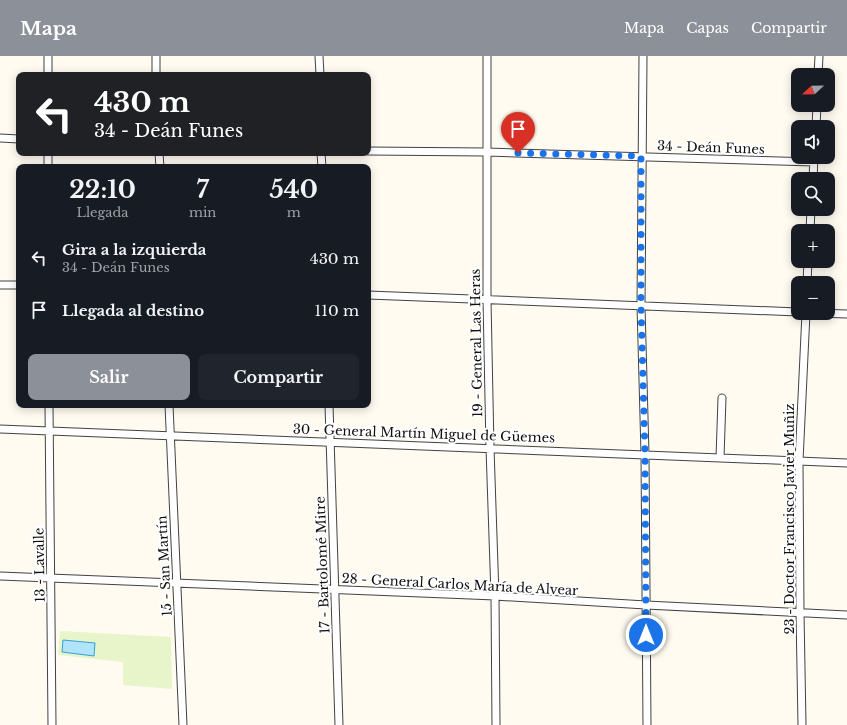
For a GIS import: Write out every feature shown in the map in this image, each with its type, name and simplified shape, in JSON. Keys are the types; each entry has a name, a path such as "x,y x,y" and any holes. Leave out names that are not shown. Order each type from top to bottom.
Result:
{"street":[{"path":"48,56 48,72"},
{"path":"156,56 156,72"},
{"path":"319,56 320,72"},
{"name":"19 - General Las Heras","path":"487,56 487,300 495,596 496,725"},
{"path":"642,56 641,306 645,454 647,725"},
{"path":"818,68 819,56"},
{"path":"0,138 16,139"},
{"name":"34 - Deán Funes","path":"371,151 486,152 791,159"},
{"path":"0,285 16,285"},
{"path":"371,295 791,312"},
{"path":"835,314 847,314"},
{"name":"23 - Doctor Francisco Javier Muñiz","path":"802,725 799,461 806,320"},
{"path":"720,458 722,398"},
{"name":"13 - Lavalle","path":"49,408 52,578 52,725"},
{"name":"15 - San Martín","path":"169,408 183,725"},
{"name":"17 - Bartolomé Mitre","path":"329,408 338,725"},
{"name":"30 - General Martín Miguel de Güemes","path":"0,429 847,463"},
{"name":"28 - General Carlos María de Alvear","path":"0,576 495,596 847,615"}],"green space":[{"path":"60,631 171,637 172,689 123,685 123,662 58,655"}],"water":[{"path":"63,640 95,643 94,656 62,652"}],"route":[{"path":"518,153 641,156 641,306 645,454 646,635"}]}
